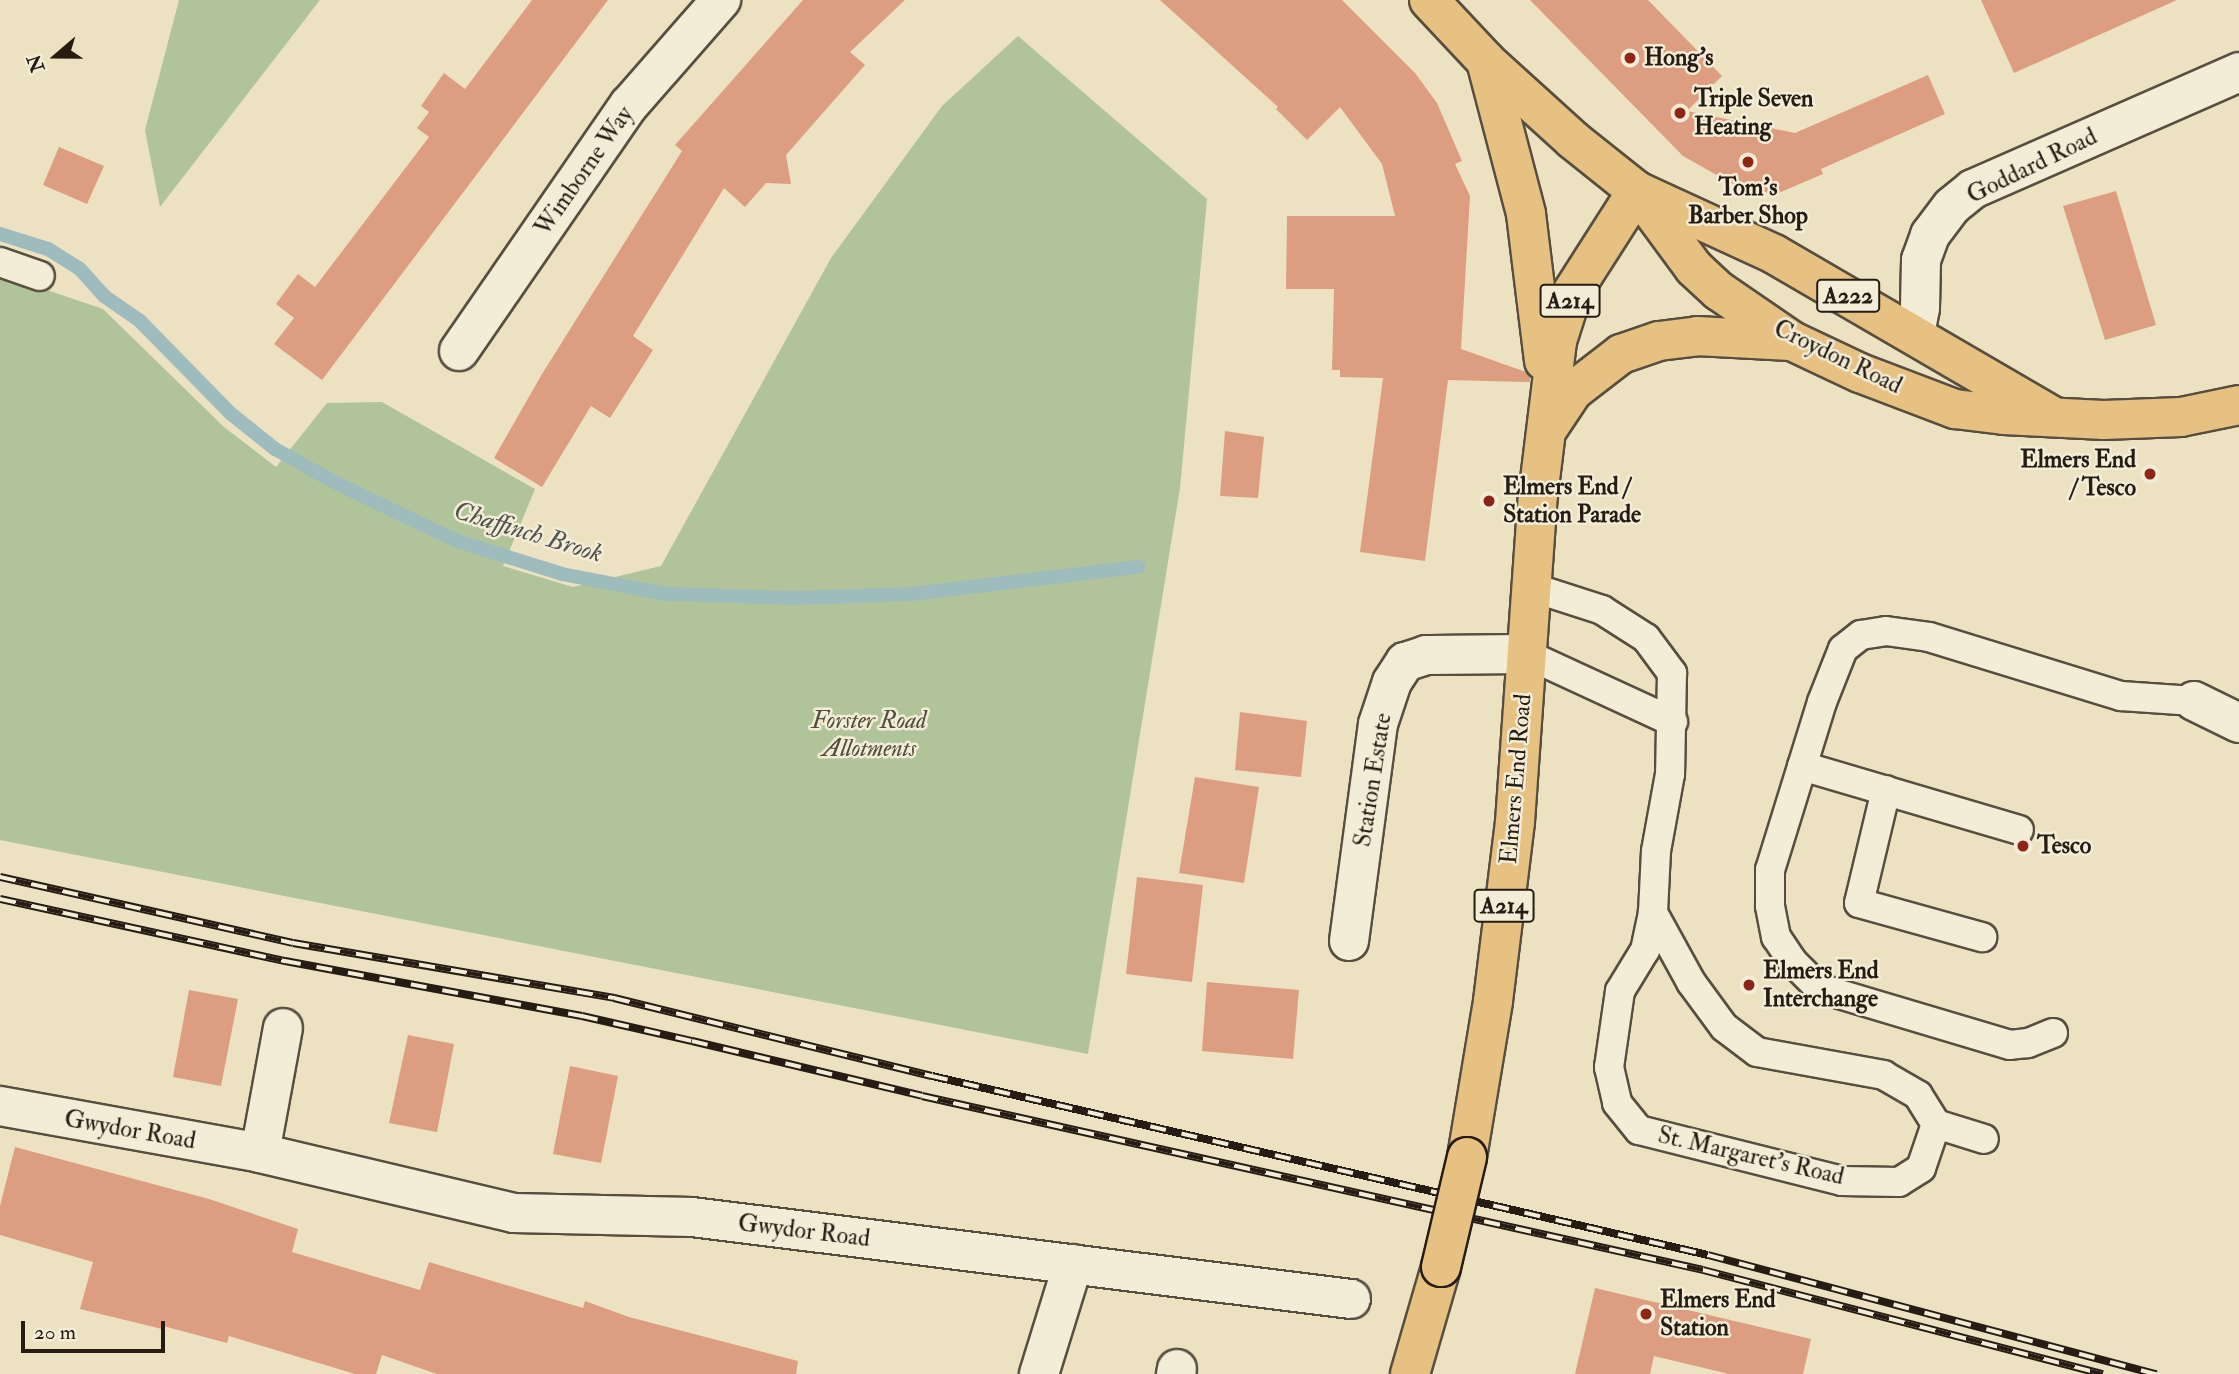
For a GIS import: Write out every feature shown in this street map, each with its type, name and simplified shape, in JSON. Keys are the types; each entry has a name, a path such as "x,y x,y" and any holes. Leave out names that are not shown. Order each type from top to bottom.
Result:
{"main road":[{"name":"Croydon Road","path":"1429,0 1486,61 1573,140 1637,191 1774,254 2052,416"},
{"path":"1486,61 1526,214 1544,349 1549,427"},
{"name":"Croydon Road","path":"1637,191 1694,268 1719,291 1793,341 1860,373 1955,409 2104,420 2181,418 2239,405"},
{"name":"Elmers End Road","path":"1409,1374 1441,1267 1467,1157 1493,1001 1511,850 1538,496 1549,427 1557,341 1573,291 1637,191"},
{"name":"Elmers End Road","path":"1549,427 1573,391 1621,354 1658,341 1697,336 1793,341"}],"street":[{"name":"Wimborne Way","path":"459,351 629,105 720,0"},
{"name":"Goddard Road","path":"1915,334 1920,309 1921,260 1930,236 1952,206 1973,189 2239,72"},
{"name":"Station Estate","path":"1349,941 1378,724 1392,682 1405,662 1426,655 1526,654"},
{"path":"2194,701 2239,723"},
{"path":"260,1153 283,1028"},
{"name":"Gwydor Road","path":"0,1106 260,1153 514,1213 692,1217 1351,1299"},
{"path":"1039,1374 1073,1264"}],"lane":[{"path":"0,262 40,276"},
{"name":"St. Margaret's Road","path":"1531,587 1602,610 1646,638 1672,673 1670,774 1656,851 1653,912 1645,950 1620,991 1609,1068 1617,1103 1639,1129 1842,1181 1899,1182 1921,1168 1936,1124"},
{"path":"2053,1033 2028,1043 2010,1045 1819,988 1793,962 1776,937 1769,906 1770,870 1802,766 1843,649 1861,635 1886,631 1929,637 2120,696 2194,701"},
{"path":"1526,654 1673,722"},
{"path":"1802,766 2019,830"},
{"path":"1886,790 1859,903 1982,937"},
{"path":"1653,912 1691,982 1724,1027 1757,1052 1884,1076 1918,1095 1936,1124 1984,1139"}],"green space":[{"path":"179,0 320,0 160,207 145,130"},
{"name":"Forster Road Allotments","path":"1018,36 1207,199 1180,488 1088,1054 0,840 0,274 103,309 224,427 276,467 327,403 382,402 535,489 503,566 573,587 661,566 831,258 942,106"}],"building":[{"path":"532,0 608,0 322,380 274,344 294,318 276,304 298,274 315,287 429,137 417,128 429,112 421,106 444,73 465,89"},
{"path":"803,0 905,0 850,52 865,65 786,155 791,184 766,183 745,207 724,188 633,336 653,350 610,418 591,406 542,487 494,458 542,374 682,151 675,145"},
{"path":"1160,0 1342,0 1415,73 1437,103 1462,161 1455,164 1470,196 1461,349 1526,372 1530,382 1448,380 1425,561 1360,552 1383,378 1340,377 1340,370 1332,370 1334,289 1286,289 1287,216 1395,216 1382,164 1340,107 1307,140 1276,109 1278,107"},
{"path":"1530,0 1648,0 1722,76 1687,111 1795,133 1928,75 1945,114 1821,169 1823,174 1774,195 1751,187 1736,186 1683,156"},
{"path":"1981,0 2177,0 2014,73"},
{"path":"59,147 104,166 87,204 43,185"},
{"path":"2116,191 2156,325 2105,340 2063,206"},
{"path":"1225,431 1264,437 1258,498 1220,496"},
{"path":"1240,712 1307,721 1301,777 1235,770"},
{"path":"1195,777 1259,787 1244,883 1179,873"},
{"path":"1137,877 1203,885 1192,982 1126,974"},
{"path":"1207,982 1299,990 1293,1059 1202,1051"},
{"path":"189,990 238,999 221,1086 173,1077"},
{"path":"408,1035 454,1044 437,1132 389,1123"},
{"path":"570,1066 618,1076 601,1163 553,1154"},
{"path":"15,1147 209,1199 298,1229 292,1252 420,1290 429,1262 583,1308 585,1301 629,1317 798,1361 796,1374 437,1374 382,1355 376,1374 355,1374 229,1336 227,1343 163,1326 162,1329 80,1309 93,1262 0,1235 0,1206"},
{"name":"Elmers End Station","path":"1595,1288 1811,1339 1803,1374 1729,1374 1654,1356 1650,1374 1575,1374"}],"waterway":[{"name":"Chaffinch Brook","path":"0,234 48,249 79,268 104,296 140,321 230,413 275,449 338,484 457,541 562,574 666,594 794,598 911,594 1138,567"}],"railway":[{"path":"0,877 293,943 614,998 932,1076 1708,1255 2156,1374"},
{"path":"0,899 285,961 582,1016 922,1096 1703,1270 2103,1374"}],"place":[{"name":"Hong's","path":"1630,58"},
{"name":"Triple Seven Heating","path":"1680,113"},
{"name":"Tom's Barber Shop","path":"1748,162"},
{"name":"Elmers End / Tesco","path":"2150,474"},
{"name":"Elmers End / Station Parade","path":"1489,501"},
{"name":"Tesco","path":"2023,846"},
{"name":"Elmers End Interchange","path":"1749,985"},
{"name":"Elmers End Station","path":"1646,1314"}]}
